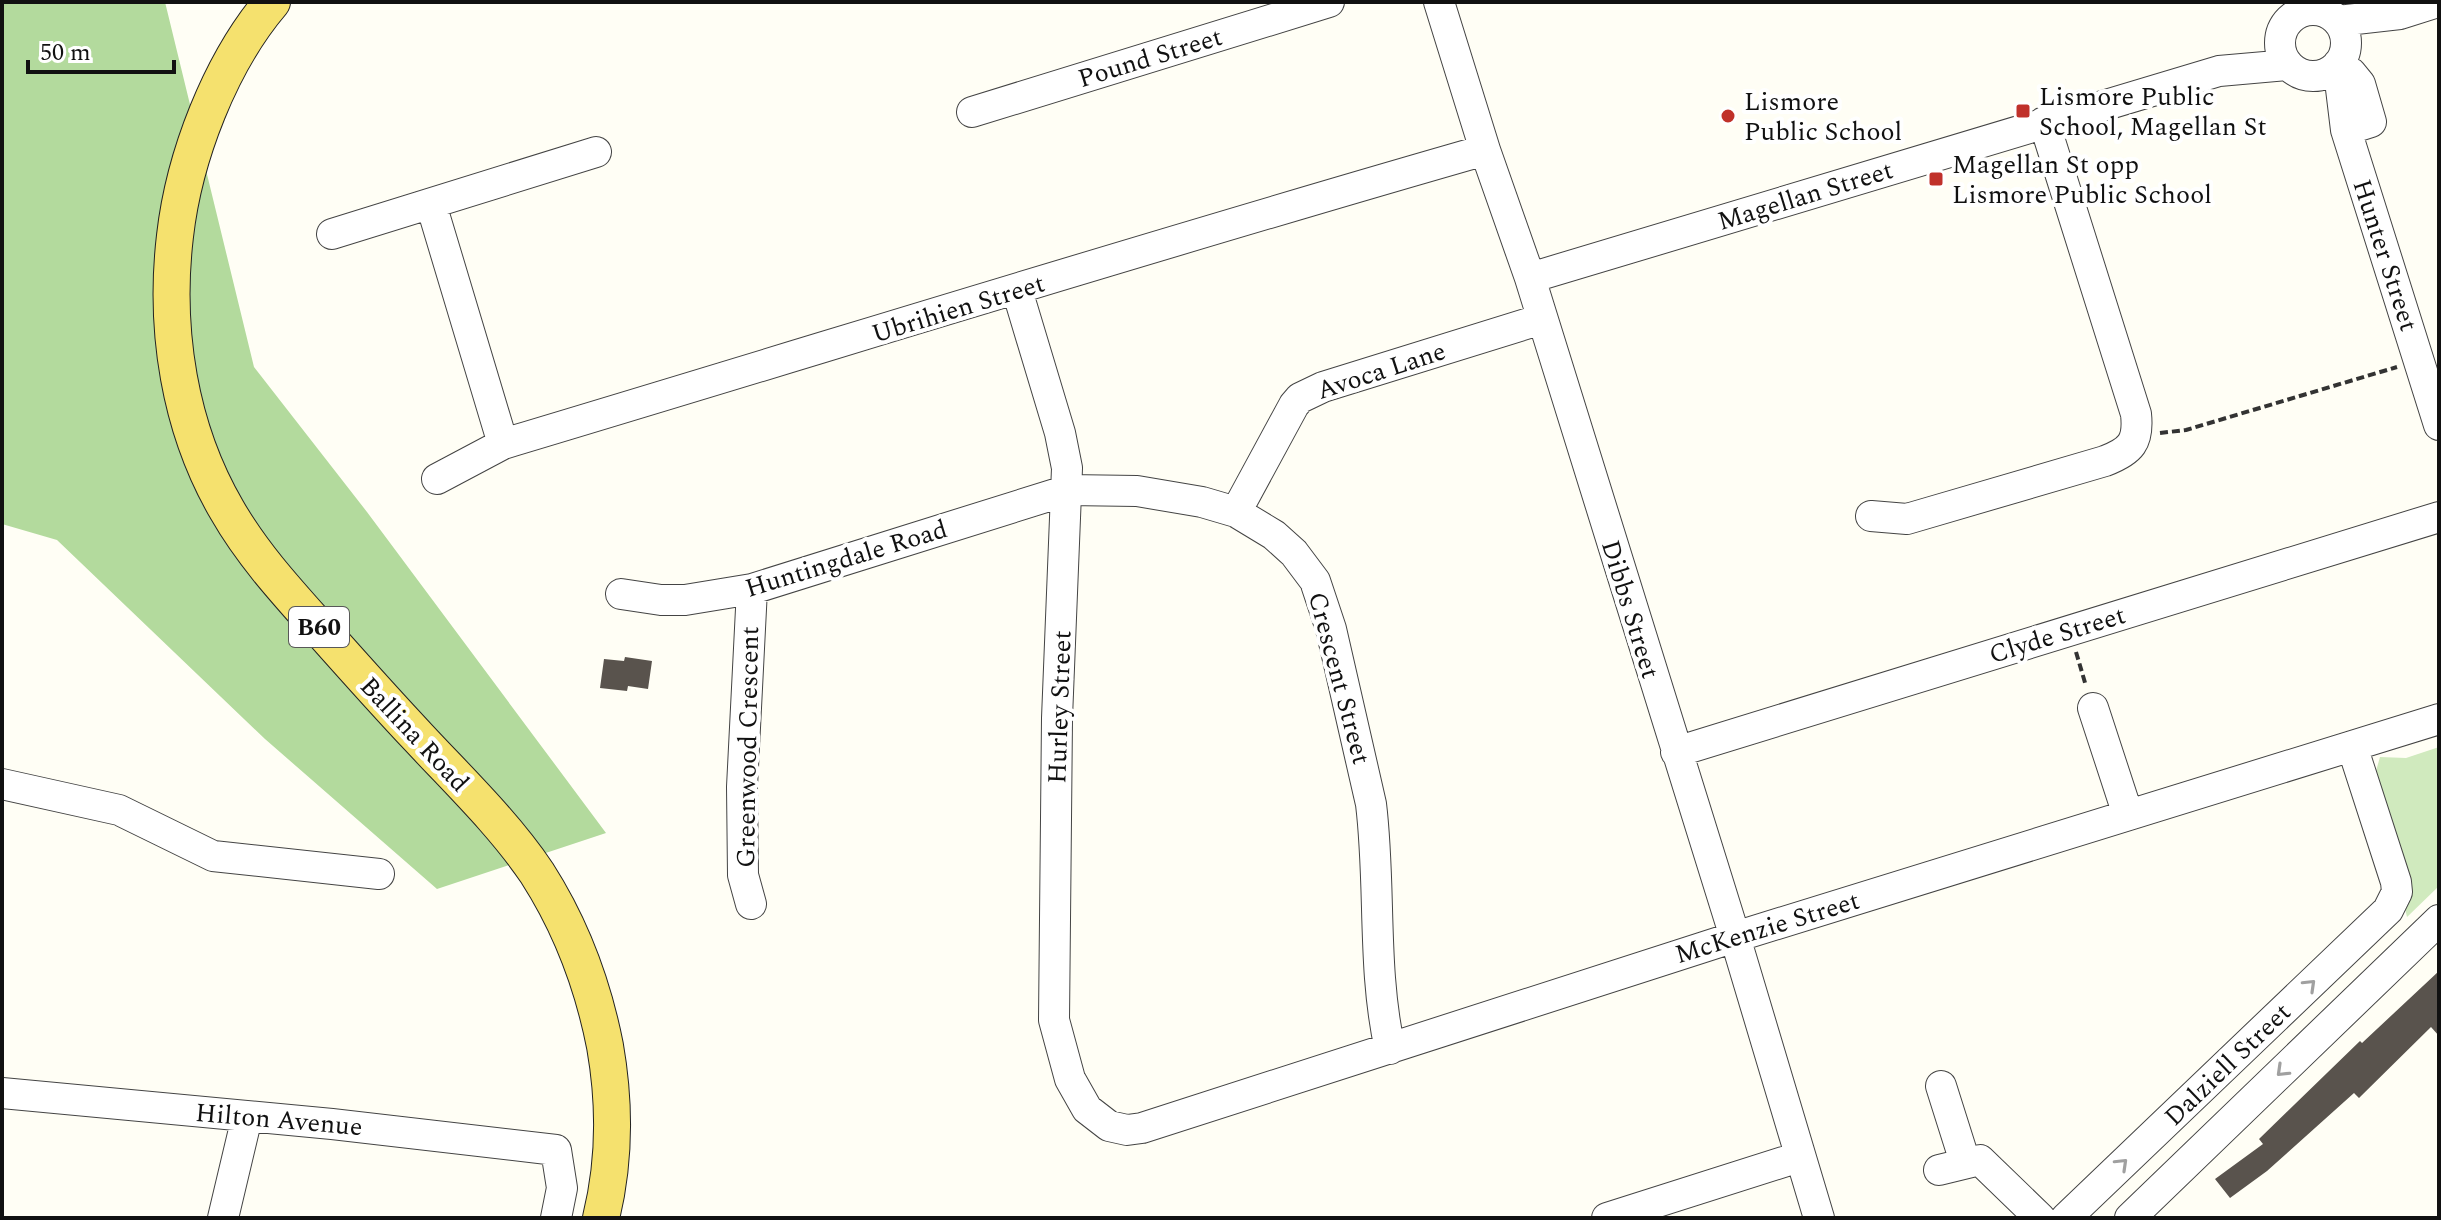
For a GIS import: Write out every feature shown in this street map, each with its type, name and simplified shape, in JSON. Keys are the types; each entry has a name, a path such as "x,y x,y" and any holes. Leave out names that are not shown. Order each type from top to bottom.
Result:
{"main road":[{"name":"Ballina Road","path":"272,2 221,84 200,130 186,176 171,268 171,309 174,352 188,416 226,509 266,566 359,673 464,785 516,846 552,899 589,983 609,1069 613,1138 601,1218"}],"street":[{"name":"Pound Street","path":"972,112 1329,2"},
{"name":"Dibbs Street","path":"1439,2 1485,150 1530,278 1819,1218"},
{"path":"2334,37 2438,2"},
{"path":"2304,12 2334,37 2323,75 2296,70 2281,48 2286,18 2304,12"},
{"name":"Magellan Street","path":"2219,71 2286,18"},
{"name":"Hunter Street","path":"2334,37 2346,130 2439,425"},
{"name":"Hunter Street","path":"2296,70 2346,130"},
{"name":"Magellan Street","path":"1530,278 2219,71 2296,70"},
{"path":"1871,516 1907,519 2105,461 2135,442 2136,424 2044,122"},
{"name":"Ubrihien Street","path":"437,479 503,444 1222,226 1485,150"},
{"path":"332,234 596,152"},
{"path":"431,204 503,444"},
{"name":"Hurley Street","path":"1017,290 1060,433 1067,468 1057,718 1054,1020 1070,1079 1087,1109 1098,1120"},
{"name":"Avoca Lane","path":"1236,512 1300,398 1323,387 1542,319"},
{"name":"Crescent Street","path":"1068,490 1137,491 1182,498 1236,512 1274,535 1294,553 1315,581 1331,629 1371,804 1382,1006 1390,1049"},
{"name":"Huntingdale Road","path":"621,594 685,600 752,589 1068,490"},
{"name":"Clyde Street","path":"1676,752 2439,517"},
{"name":"Greenwood Crescent","path":"751,904 743,875 742,787 752,589"},
{"path":"2093,708 2128,815"},
{"name":"McKenzie Street","path":"1098,1120 1118,1129 1142,1128 1735,937 2439,719"},
{"path":"2352,746 2396,882 2397,892 2388,910 2416,942"},
{"path":"2,784 119,810 213,856 379,874"},
{"name":"Dalziell Street","path":"2066,1218 2388,910"},
{"name":"Dalziell Street","path":"2130,1218 2439,920"},
{"path":"1941,1086 1952,1166 1980,1160 1987,1164 2040,1218"},
{"name":"Hilton Avenue","path":"2,1093 448,1136 556,1150 562,1188 556,1218"},
{"path":"223,1218 247,1117"},
{"path":"1607,1218 1799,1157"}],"path":[{"path":"2136,424 2186,430 2419,360"},
{"path":"2070,631 2093,708"}],"green space":[{"path":"2,2 165,2 254,367 367,512 606,833 437,889 265,739 57,540 2,524"},
{"path":"2439,747 2439,886 2407,917 2374,778 2380,757 2406,758"}],"building":[{"path":"625,657 652,661 648,689 628,686 627,691 600,688 604,659 624,661"},
{"path":"2439,971 2439,1036 2431,1027 2359,1098 2354,1093 2267,1171 2230,1198 2215,1179 2263,1144 2259,1139 2360,1041 2362,1043"}],"place":[{"name":"Lismore Public School, Magellan St","path":"2023,111"},
{"name":"Lismore Public School","path":"1728,116"},
{"name":"Magellan St opp Lismore Public School","path":"1936,179"}]}
